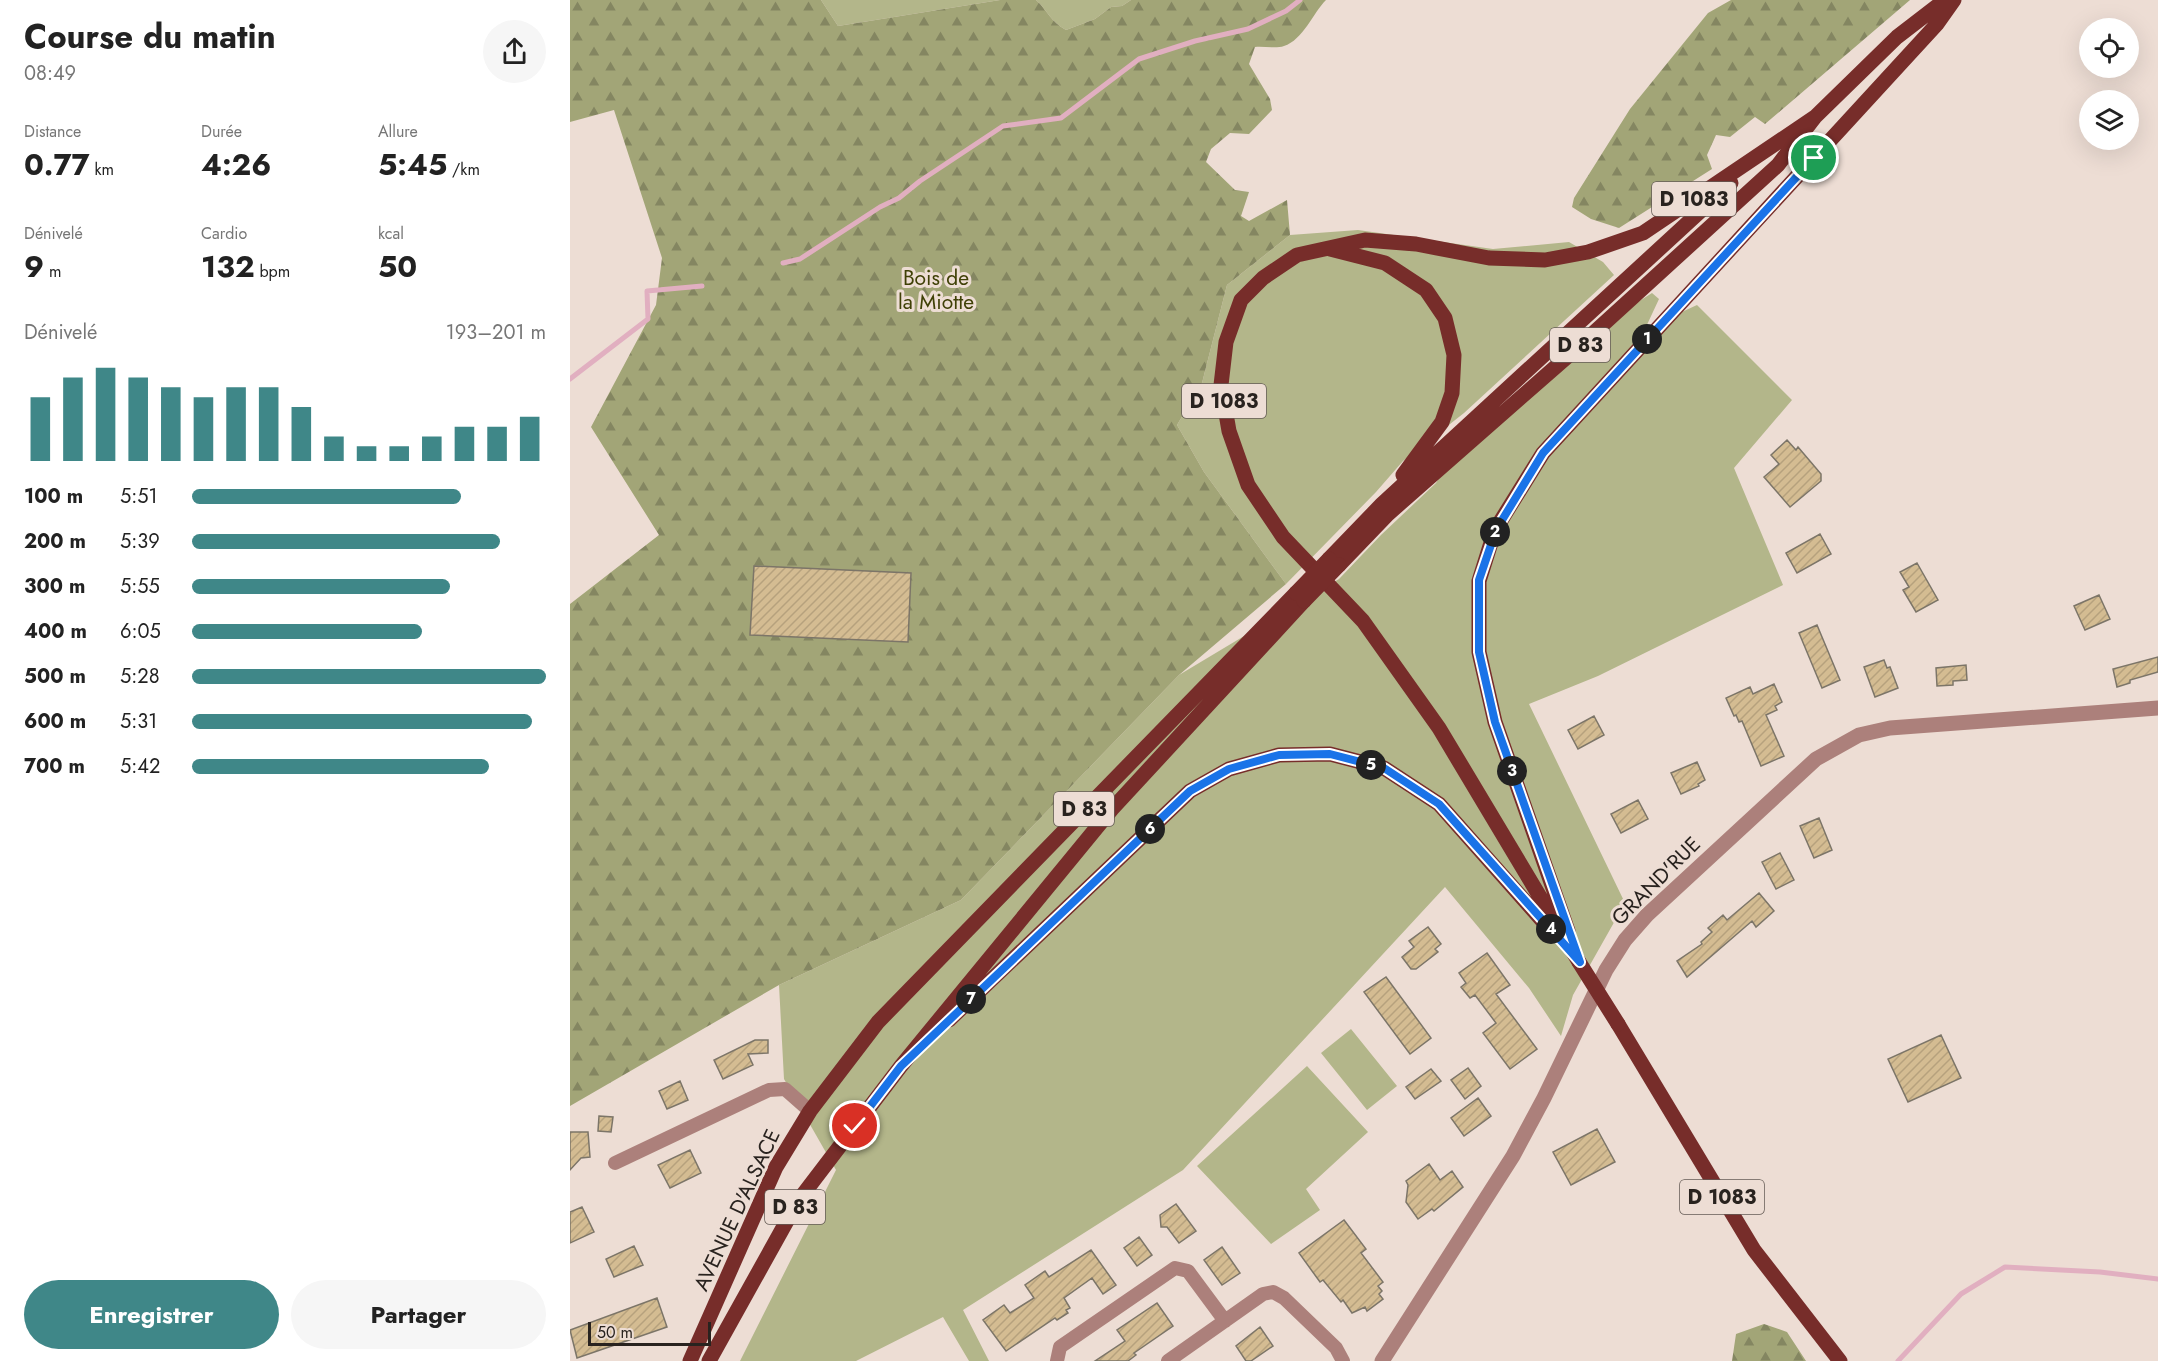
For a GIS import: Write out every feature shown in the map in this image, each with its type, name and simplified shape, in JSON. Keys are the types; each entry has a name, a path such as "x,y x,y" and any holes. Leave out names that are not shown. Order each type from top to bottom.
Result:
{"main road":[{"name":"D 83","path":"810,1111 878,1022 1334,562 1576,349 1778,165 1815,117 1897,37 1946,0"},
{"name":"D 1083","path":"1580,962 1495,722 1479,652 1479,580 1496,530 1543,453 1937,24 1954,0"},
{"name":"D 83","path":"1334,562 1382,504 1768,148 1815,117"},
{"name":"D 1083","path":"1768,148 1642,233 1588,252 1545,260 1489,258 1416,244 1365,240 1297,255 1263,278 1241,300 1226,342 1221,385 1229,431 1248,485 1283,537 1363,621 1439,728 1754,1250 1840,1361"},
{"name":"D 1083","path":"1325,248 1385,263 1426,290 1445,318 1454,355 1452,393 1442,422 1382,504"},
{"name":"D 83","path":"901,1066 1112,809 1300,597"},
{"name":"D 1083","path":"901,1066 1190,791 1229,769 1279,755 1330,754 1384,768 1439,804 1580,962"},
{"name":"AVENUE D'ALSACE","path":"709,1361 798,1201 901,1066"},
{"name":"AVENUE D'ALSACE","path":"690,1361 776,1167 810,1111"}],"street":[{"name":"GRAND'RUE","path":"1382,1361 1513,1156 1545,1098 1606,970 1625,940 1647,915 1816,759 1859,735 1890,728 2158,708"},
{"path":"615,1163 769,1090 785,1089 810,1111"},
{"path":"1057,1361 1060,1347 1175,1268 1188,1271 1225,1321"},
{"path":"1168,1361 1263,1294 1272,1292 1279,1294 1336,1348 1343,1361"}],"green space":[{"name":"Bois de la Miotte","path":"570,0 821,0 838,26 1000,0 1036,0 1066,30 1095,19 1111,7 1122,6 1131,0 1326,0 1291,43 1277,47 1255,47 1249,64 1270,99 1272,110 1249,134 1230,133 1211,149 1206,162 1235,190 1249,192 1241,216 1249,221 1287,200 1290,235 1227,285 1202,383 1177,425 1204,472 1286,584 1179,675 961,900 779,985 570,1106 570,604 659,535 591,427 656,305 662,258 614,110 570,122"},
{"path":"821,0 1000,0 838,26"},
{"path":"1036,0 1131,0 1122,6 1111,7 1095,19 1066,30 1053,20"},
{"path":"1731,0 1910,0 1765,124 1755,117 1730,137 1716,135 1707,155 1712,169 1619,228 1591,219 1572,207 1574,198 1630,109 1708,13"},
{"path":"1358,230 1493,249 1569,242 1603,262 1614,275 1464,413 1403,461 1376,492 1286,584 1204,472 1177,425 1202,383 1227,285 1290,235"},
{"path":"1652,293 1659,299 1645,329 1697,305 1792,400 1734,468 1783,585 1598,676 1529,704 1625,903 1573,995 1561,1036 1529,988 1445,887 1183,1170 963,1310 989,1361 969,1361 943,1317 856,1361 740,1361 836,1170 784,1079 779,985 961,900 1179,675 1339,579 1436,483 1442,473 1616,316"},
{"path":"1351,1029 1397,1086 1367,1110 1321,1053"},
{"path":"1307,1066 1368,1132 1306,1189 1320,1210 1271,1244 1197,1166"},
{"path":"1764,1324 1787,1332 1806,1361 1732,1361 1736,1334"}],"building":[{"path":"1787,440 1796,450 1798,447 1821,474 1821,481 1790,507 1764,477 1779,464 1771,455"},
{"path":"1820,534 1831,554 1797,573 1786,553"},
{"path":"1917,563 1938,600 1916,612 1903,590 1909,587 1900,572"},
{"path":"754,566 911,573 908,642 750,635"},
{"path":"2099,595 2110,619 2085,630 2074,606"},
{"path":"1817,625 1840,680 1822,688 1799,633"},
{"path":"2158,657 2158,672 2130,680 2130,683 2117,687 2113,669"},
{"path":"1884,660 1887,668 1890,667 1898,688 1875,697 1864,667"},
{"path":"1966,665 1967,680 1953,681 1953,685 1937,686 1936,668"},
{"path":"1774,684 1782,702 1775,706 1777,710 1766,715 1784,756 1761,766 1742,721 1739,722 1736,715 1734,716 1726,698 1750,687 1753,694"},
{"path":"1594,716 1604,735 1578,749 1568,730"},
{"path":"1697,762 1705,780 1698,784 1699,786 1681,794 1671,773"},
{"path":"1638,800 1648,819 1621,833 1611,814"},
{"path":"1819,818 1832,850 1814,858 1800,826"},
{"path":"1780,853 1794,880 1776,889 1762,862"},
{"path":"1759,893 1774,911 1756,927 1752,921 1687,977 1677,961 1702,944 1701,942 1712,932 1708,928 1723,915 1727,920"},
{"path":"1428,927 1441,944 1435,949 1438,952 1416,969 1411,969 1402,957 1414,947 1409,941"},
{"path":"1487,953 1510,985 1496,994 1537,1049 1510,1069 1483,1033 1496,1023 1475,995 1470,998 1461,987 1466,983 1459,973"},
{"path":"1386,977 1431,1038 1410,1054 1364,992"},
{"path":"1941,1035 1961,1078 1908,1102 1888,1059"},
{"path":"755,1040 768,1040 768,1053 748,1054 753,1065 723,1079 714,1060"},
{"path":"1468,1068 1481,1086 1465,1099 1451,1080"},
{"path":"1431,1069 1441,1081 1415,1099 1406,1087"},
{"path":"680,1081 688,1100 667,1109 659,1091"},
{"path":"1478,1098 1491,1116 1464,1136 1451,1118"},
{"path":"599,1116 613,1117 611,1132 598,1131"},
{"path":"1597,1129 1615,1162 1571,1185 1553,1152"},
{"path":"570,1132 588,1132 590,1157 581,1158 570,1170"},
{"path":"690,1150 701,1173 670,1188 658,1165"},
{"path":"1429,1164 1440,1180 1452,1171 1463,1187 1434,1211 1432,1209 1418,1219 1406,1202 1408,1185 1406,1181"},
{"path":"1176,1204 1196,1231 1179,1243 1167,1227 1161,1227 1160,1215"},
{"path":"582,1207 594,1232 570,1243 570,1212"},
{"path":"1344,1220 1366,1249 1361,1253 1383,1282 1378,1286 1382,1291 1379,1294 1383,1299 1367,1311 1365,1307 1352,1313 1343,1300 1341,1302 1323,1280 1320,1282 1299,1253"},
{"path":"1139,1237 1152,1255 1137,1266 1124,1248"},
{"path":"634,1246 643,1265 614,1277 606,1259"},
{"path":"1222,1247 1240,1273 1222,1285 1204,1260"},
{"path":"1091,1250 1116,1285 1103,1294 1092,1278 1064,1298 1070,1308 1066,1310 1068,1313 1057,1320 1055,1318 1006,1351 983,1320 1004,1305 1010,1313 1034,1298 1025,1285 1045,1271 1049,1277"},
{"path":"657,1298 667,1327 577,1358 570,1330"},
{"path":"1157,1303 1173,1326 1134,1353 1136,1355 1128,1361 1095,1361 1125,1341 1117,1330"},
{"path":"1260,1327 1273,1346 1251,1361 1246,1361 1236,1346"}],"waterway":[{"path":"783,263 800,259 880,207 899,198 920,181 1003,126 1061,118 1139,59 1195,41 1248,29 1286,11 1300,0"},
{"path":"570,379 648,319 647,291 702,286"},
{"path":"1898,1361 1961,1294 2005,1267 2100,1272 2158,1279"}],"route":[{"path":"855,1126 901,1066 1190,791 1229,769 1279,755 1330,754 1384,768 1439,804 1580,962 1495,722 1479,652 1479,580 1496,530 1543,453 1814,158"}]}
